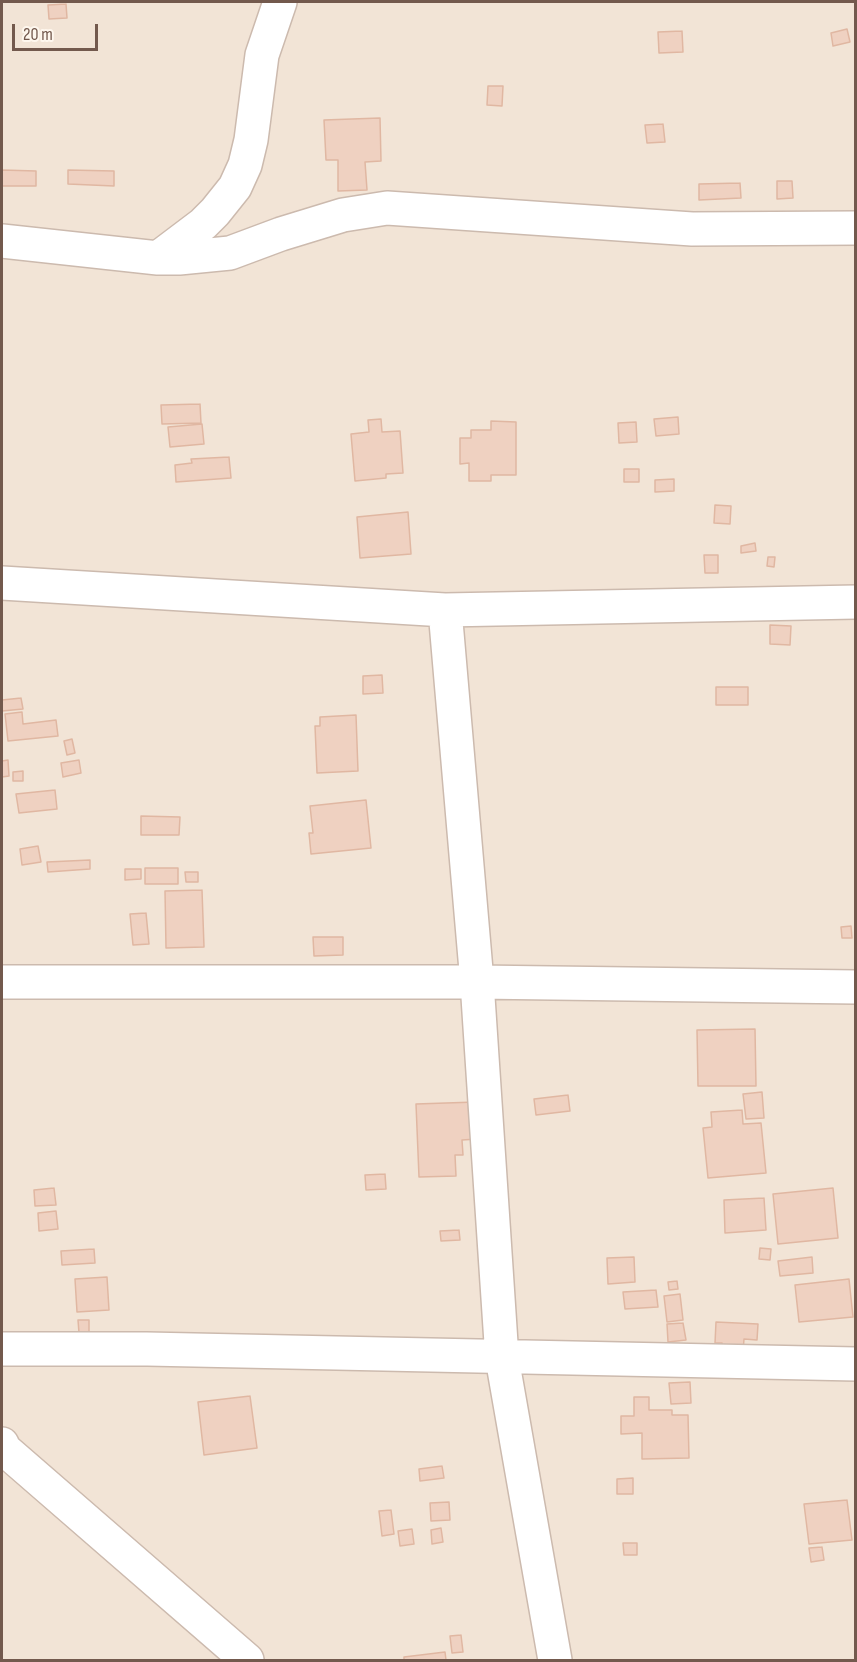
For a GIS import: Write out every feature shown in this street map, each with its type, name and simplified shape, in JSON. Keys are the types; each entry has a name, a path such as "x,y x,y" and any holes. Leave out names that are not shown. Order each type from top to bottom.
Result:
{"street":[{"path":"158,258 203,224 216,212 235,187 245,165 251,140 262,56 280,2"},
{"path":"2,241 158,258 179,258 230,253 343,214 387,208 692,229 855,228"},
{"path":"2,583 445,610 855,602"},
{"path":"445,610 477,981 501,1358 555,1660"},
{"path":"2,982 477,981 855,987"},
{"path":"2,1349 147,1349 855,1364"},
{"path":"2,1444 4,1449 247,1660"}],"shaded area":[{"path":"2,2 855,2 855,1660 2,1660"}],"building":[{"path":"66,4 67,18 49,19 48,5"},
{"path":"847,29 850,42 833,46 831,33"},
{"path":"682,31 683,52 659,53 658,32"},
{"path":"488,86 503,86 502,106 487,105"},
{"path":"380,118 381,161 365,162 367,190 338,191 338,160 326,160 324,120"},
{"path":"663,124 665,142 647,143 645,125"},
{"path":"2,170 36,171 36,186 2,186"},
{"path":"68,170 114,171 114,186 68,184"},
{"path":"777,181 792,181 793,198 777,199"},
{"path":"740,183 741,198 699,200 699,184"},
{"path":"200,404 201,423 162,424 161,405"},
{"path":"678,417 679,434 656,436 654,419"},
{"path":"381,419 382,432 400,431 403,473 386,474 386,478 355,481 351,434 369,432 368,420"},
{"path":"491,421 516,422 516,475 491,475 491,481 469,481 469,463 460,464 460,438 471,438 471,430 491,430"},
{"path":"636,422 637,442 619,443 618,423"},
{"path":"202,424 204,444 170,447 168,427"},
{"path":"229,457 231,478 176,482 175,465 192,463 191,459"},
{"path":"624,469 639,469 639,482 624,482"},
{"path":"674,479 674,491 655,492 655,480"},
{"path":"715,505 731,506 730,524 714,523"},
{"path":"408,512 411,554 360,558 357,517"},
{"path":"755,543 756,551 741,553 741,546"},
{"path":"704,555 718,555 718,573 705,573"},
{"path":"768,557 775,557 774,567 767,566"},
{"path":"770,625 791,626 790,645 770,644"},
{"path":"382,675 383,693 363,694 363,676"},
{"path":"716,687 748,687 748,705 716,705"},
{"path":"21,698 23,709 2,711 2,700"},
{"path":"22,712 23,724 56,720 58,736 8,741 5,714"},
{"path":"356,715 358,771 317,773 315,726 320,726 320,717"},
{"path":"72,739 75,753 67,755 64,741"},
{"path":"8,760 9,776 2,777 2,761"},
{"path":"79,760 81,773 63,777 61,763"},
{"path":"23,771 23,781 13,781 13,772"},
{"path":"55,790 57,809 19,813 16,794"},
{"path":"366,800 371,848 311,854 309,833 313,833 310,806"},
{"path":"141,816 180,817 179,835 141,835"},
{"path":"38,846 41,862 22,865 20,849"},
{"path":"90,860 90,869 48,872 47,862"},
{"path":"145,868 178,868 178,884 145,884"},
{"path":"125,869 141,869 141,879 125,880"},
{"path":"185,872 198,872 198,882 186,882"},
{"path":"202,890 204,947 166,948 165,891"},
{"path":"146,913 149,944 133,945 130,914"},
{"path":"851,926 852,938 842,938 841,927"},
{"path":"313,937 343,937 343,955 314,956"},
{"path":"755,1029 756,1086 698,1086 697,1030"},
{"path":"762,1092 764,1118 746,1119 743,1094"},
{"path":"568,1095 570,1111 536,1115 534,1099"},
{"path":"476,1102 477,1139 462,1140 463,1155 455,1155 456,1176 419,1177 416,1104"},
{"path":"742,1110 743,1124 761,1123 766,1173 708,1178 703,1128 712,1127 711,1112"},
{"path":"385,1174 386,1189 366,1190 365,1175"},
{"path":"54,1188 56,1205 35,1206 34,1190"},
{"path":"833,1188 838,1238 778,1244 773,1194"},
{"path":"764,1198 766,1230 725,1233 724,1200"},
{"path":"56,1211 58,1229 39,1231 38,1213"},
{"path":"459,1230 460,1240 441,1241 440,1231"},
{"path":"760,1248 771,1249 770,1260 759,1259"},
{"path":"94,1249 95,1263 62,1265 61,1251"},
{"path":"634,1257 635,1282 608,1284 607,1258"},
{"path":"812,1257 813,1273 780,1276 778,1261"},
{"path":"107,1277 109,1310 77,1312 75,1279"},
{"path":"849,1279 853,1317 799,1322 795,1285"},
{"path":"677,1281 678,1289 669,1290 668,1282"},
{"path":"656,1290 658,1307 625,1309 623,1292"},
{"path":"680,1294 683,1320 667,1322 664,1296"},
{"path":"78,1320 89,1320 89,1332 79,1333"},
{"path":"716,1322 758,1324 757,1340 744,1339 743,1352 721,1351 722,1343 715,1343"},
{"path":"683,1323 686,1340 668,1342 667,1324"},
{"path":"690,1382 691,1403 671,1404 669,1383"},
{"path":"250,1396 257,1448 204,1455 198,1402"},
{"path":"634,1397 649,1397 649,1410 672,1410 672,1415 688,1415 689,1458 642,1459 642,1433 621,1434 621,1416 634,1416"},
{"path":"442,1466 444,1478 420,1481 419,1469"},
{"path":"633,1478 633,1494 617,1494 617,1479"},
{"path":"847,1500 852,1540 809,1544 804,1504"},
{"path":"449,1502 450,1520 431,1521 430,1503"},
{"path":"391,1510 394,1534 382,1536 379,1511"},
{"path":"441,1528 443,1542 432,1544 431,1530"},
{"path":"412,1529 414,1544 400,1546 398,1531"},
{"path":"623,1543 637,1543 637,1555 624,1555"},
{"path":"822,1547 824,1560 811,1562 809,1548"},
{"path":"461,1635 463,1652 452,1653 450,1636"},
{"path":"445,1652 446,1660 404,1660 404,1657"}]}
